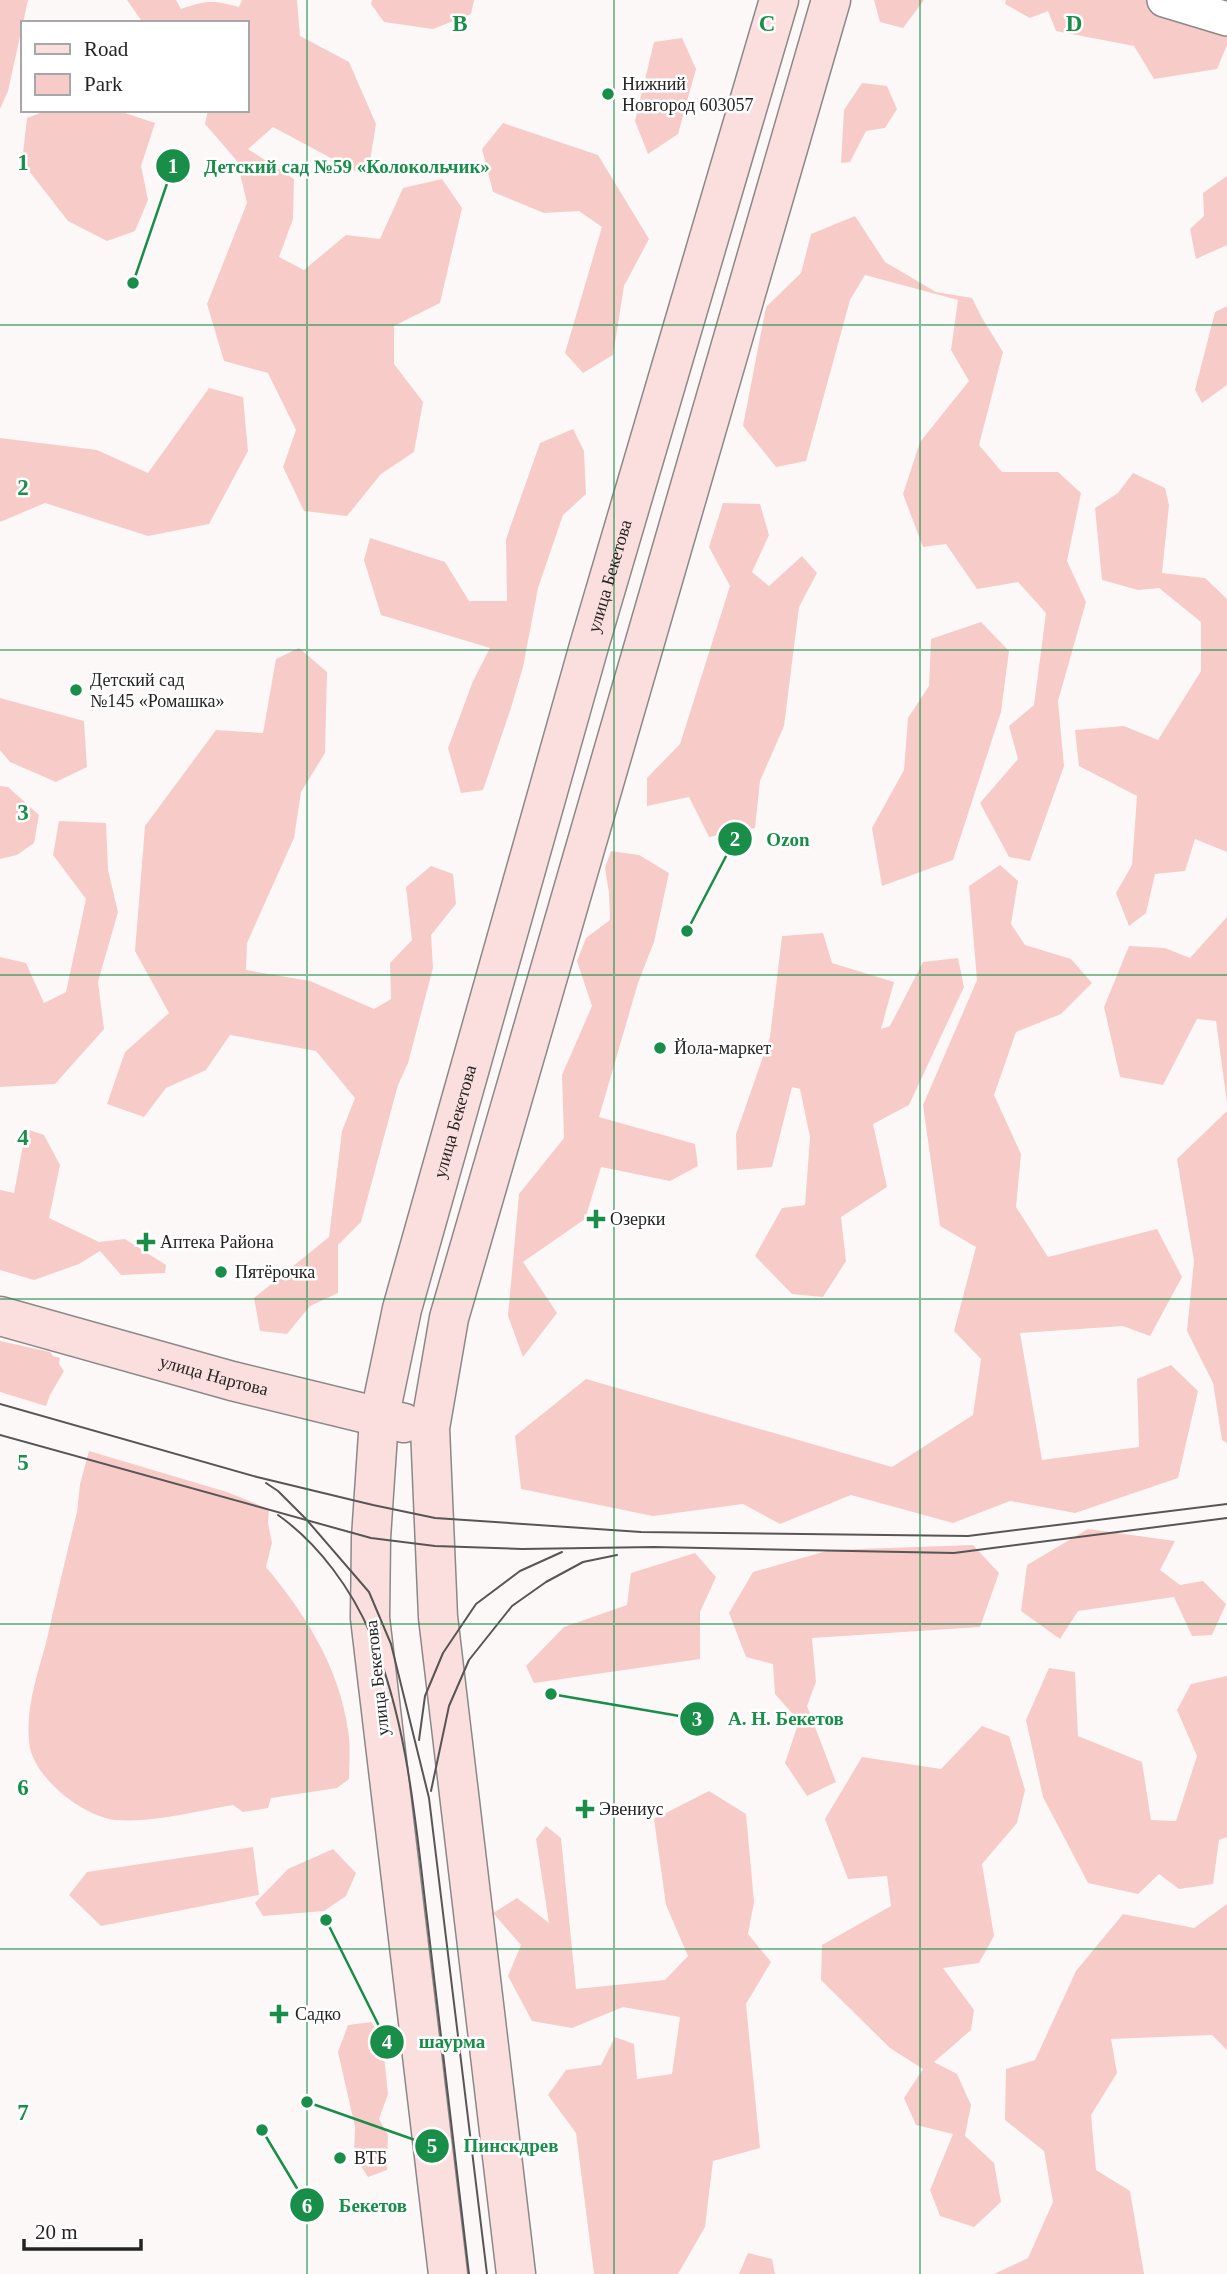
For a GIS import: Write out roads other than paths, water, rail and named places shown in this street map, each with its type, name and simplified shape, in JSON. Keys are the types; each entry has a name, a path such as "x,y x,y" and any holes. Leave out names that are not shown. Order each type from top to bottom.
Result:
{"main road":[{"name":"улица Бекетова","path":"448,2274 370,1618 370,1538 379,1419 406,1296 589,646 779,0"},
{"path":"516,2274 438,1617 430,1428 449,1318 831,0"},
{"name":"улица Нартова","path":"0,1316 232,1381 379,1419 430,1428"}],"street":[{"path":"1164,0 1227,19"}],"tram line":[{"path":"0,1404 257,1477 435,1518 641,1532 968,1536 1227,1504"},
{"path":"0,1435 371,1538 435,1546 954,1553 1227,1518"},
{"path":"266,1483 306,1519 369,1592 391,1644 429,1798 487,2274"},
{"path":"278,1515 320,1554 354,1601 371,1635 394,1705 415,1815 469,2274"},
{"path":"419,1740 425,1696 443,1653 476,1604 520,1571 562,1552"},
{"path":"431,1791 449,1706 469,1660 512,1606 546,1582 583,1562 617,1555"}],"place":[{"name":"Нижний Новгород 603057","path":"608,94"},
{"name":"Детский сад №59 «Колокольчик»","path":"133,283"},
{"name":"Детский сад №145 «Ромашка»","path":"76,690"},
{"name":"Ozon","path":"687,931"},
{"name":"Йола-маркет","path":"660,1048"},
{"name":"Озерки","path":"596,1219"},
{"name":"Аптека Района","path":"146,1242"},
{"name":"Пятёрочка","path":"221,1272"},
{"name":"А. Н. Бекетов","path":"551,1694"},
{"name":"Эвениус","path":"585,1809"},
{"name":"шаурма","path":"326,1920"},
{"name":"Садко","path":"279,2014"},
{"name":"Пинскдрев","path":"307,2102"},
{"name":"Бекетов","path":"262,2130"},
{"name":"ВТБ","path":"340,2158"}]}
